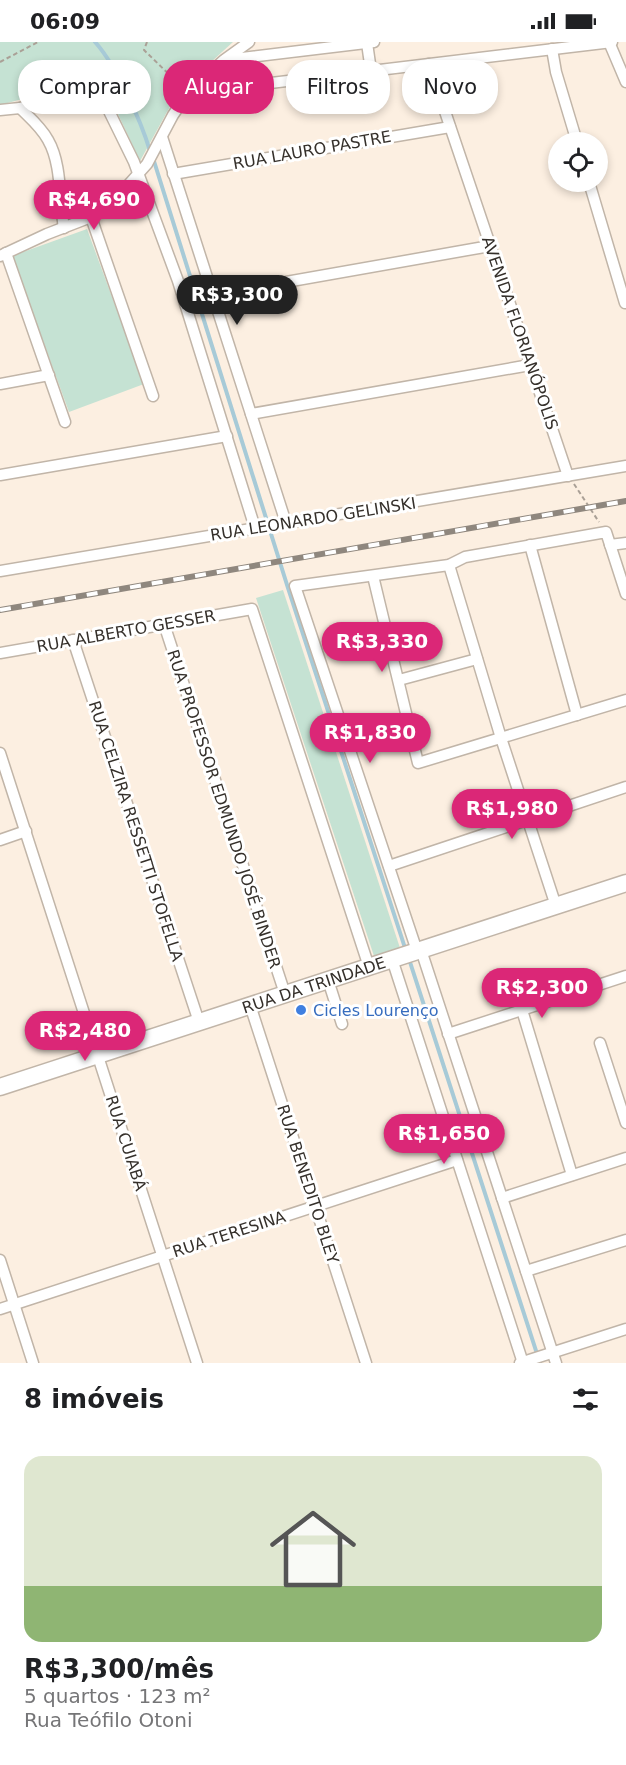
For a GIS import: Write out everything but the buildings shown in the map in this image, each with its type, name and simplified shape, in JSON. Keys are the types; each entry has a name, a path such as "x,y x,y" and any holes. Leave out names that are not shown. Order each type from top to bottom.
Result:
{"main road":[{"name":"RUA DA TRINDADE","path":"0,1087 626,883"}],"street":[{"path":"225,60 249,42"},
{"path":"225,60 374,42"},
{"path":"462,60 611,42 626,82"},
{"path":"367,43 369,60"},
{"path":"552,49 556,72 574,132"},
{"path":"0,110 18,108"},
{"path":"26,114 40,128 54,150 58,165 60,205 64,228"},
{"path":"111,114 139,175 178,281 259,528"},
{"path":"65,422 3,254 91,217 121,194 139,175 152,156 176,114"},
{"name":"AVENIDA FLORIANÓPOLIS","path":"446,114 568,476"},
{"name":"RUA LAURO PASTRE","path":"173,174 450,127"},
{"path":"162,137 251,414 283,524"},
{"path":"592,192 625,303"},
{"path":"91,217 153,396"},
{"path":"212,295 490,246"},
{"path":"251,414 530,365"},
{"path":"0,384 49,375"},
{"path":"0,475 227,436"},
{"name":"RUA LEONARDO GELINSKI","path":"0,571 626,466"},
{"path":"554,1358 448,1034 295,586 449,565 465,557 606,532 626,594"},
{"path":"610,545 626,543"},
{"path":"530,545 577,715"},
{"path":"449,565 501,738 556,906"},
{"path":"374,576 418,763 626,700"},
{"name":"RUA ALBERTO GESSER","path":"0,653 252,609 369,967"},
{"name":"RUA PROFESSOR EDMUNDO JOSÉ BINDER","path":"164,624 285,994"},
{"name":"RUA CELZIRA RESSETTI STOFELLA","path":"74,640 199,1022"},
{"path":"399,680 477,659"},
{"name":"RUA CUIABÁ","path":"0,753 197,1363"},
{"path":"389,866 626,787"},
{"path":"0,840 26,831"},
{"path":"392,959 522,1363 554,1358 626,1329"},
{"path":"448,1034 626,976"},
{"path":"328,980 342,1024"},
{"name":"RUA BENEDITO BLEY","path":"250,1005 366,1363"},
{"path":"522,1010 572,1175"},
{"path":"600,1044 626,1123"},
{"path":"502,1198 626,1158"},
{"name":"RUA TERESINA","path":"0,1309 458,1160"},
{"path":"526,1271 626,1240"},
{"path":"0,1260 33,1363"}],"path":[{"path":"0,62 38,42"},
{"path":"147,42 144,50 163,69"},
{"path":"568,476 606,532"}],"green space":[{"path":"0,42 233,42 213,60 163,60 163,114 166,114 140,161 118,114 151,114 151,60 18,60 18,100 0,105"},
{"path":"87,229 144,384 69,412 12,256"},
{"path":"283,590 400,948 374,956 256,598"}],"waterway":[{"path":"95,42 127,94 150,151"},
{"path":"153,158 288,588 406,951"},
{"path":"409,959 540,1363"}],"railway":[{"path":"0,610 626,501"}],"place":[{"name":"Cicles Lourenço","path":"301,1010"}]}
